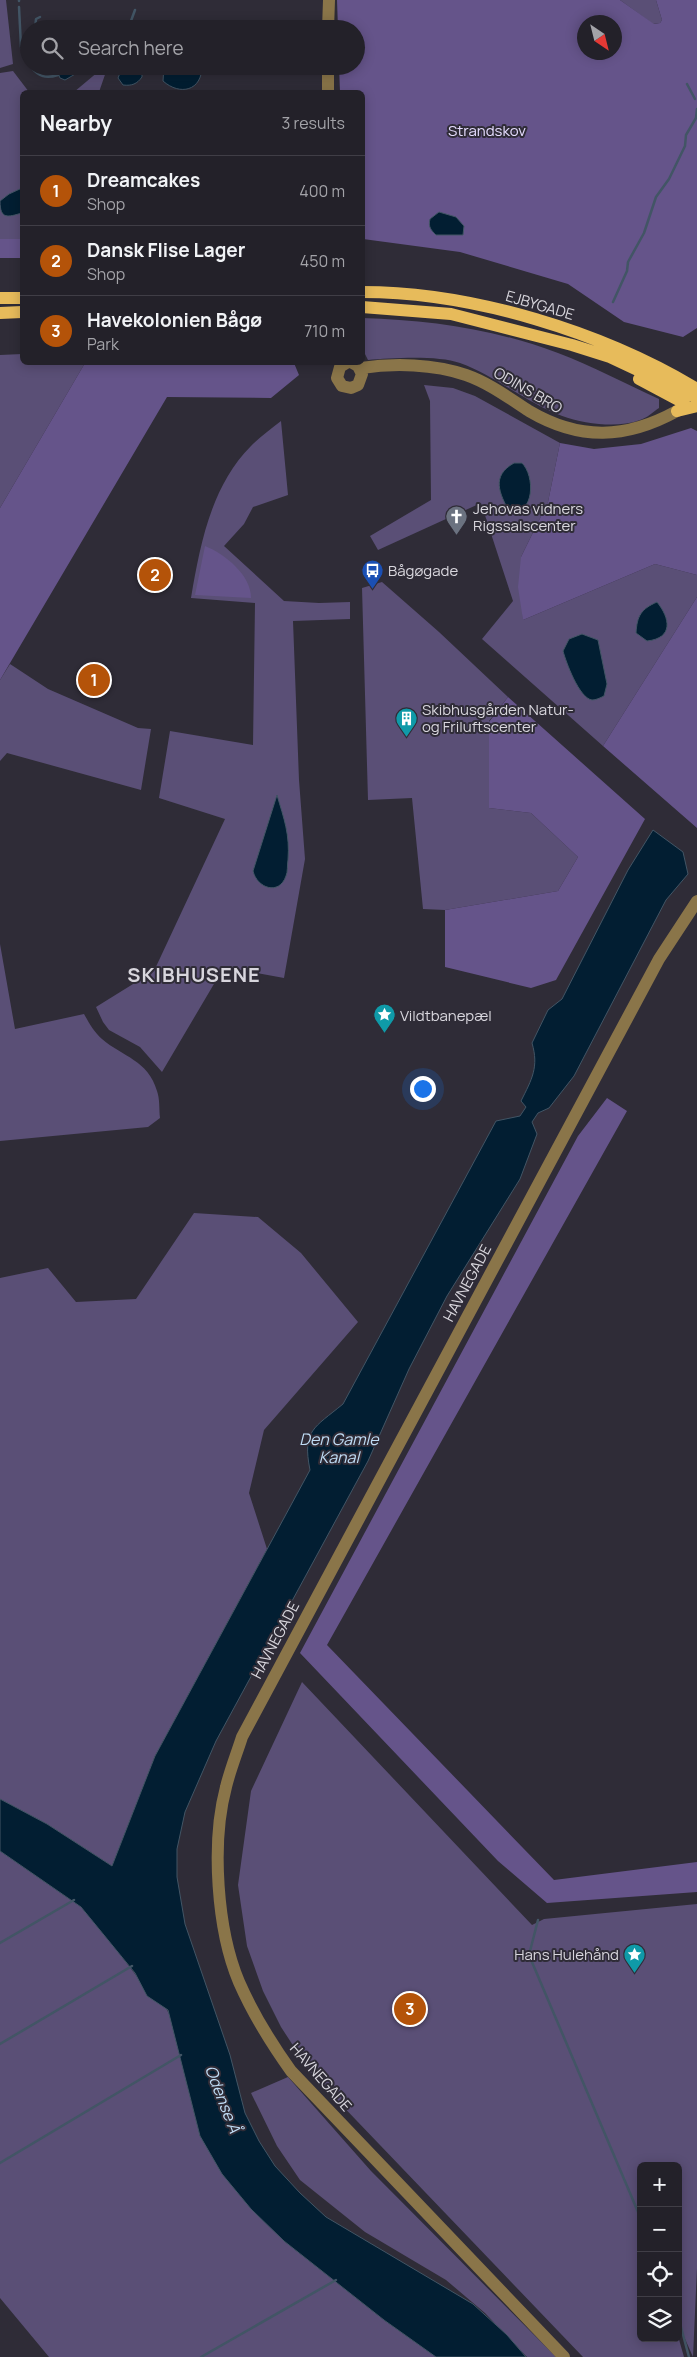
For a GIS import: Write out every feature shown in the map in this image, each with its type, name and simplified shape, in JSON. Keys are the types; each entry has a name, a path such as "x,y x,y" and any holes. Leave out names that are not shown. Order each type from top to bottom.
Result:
{"main road":[{"name":"EJBYGADE","path":"365,292 382,292 468,303 567,329 621,349 674,375 693,401"},
{"path":"0,298 20,298"},
{"name":"EJBYGADE","path":"365,307 451,314 572,345 610,356 693,401"},
{"path":"0,313 20,312"},
{"path":"674,375 697,376"}],"street":[{"path":"328,20 329,0"},
{"path":"328,75 328,90"},
{"name":"ODINS BRO","path":"352,365 441,368 490,385 558,426 584,432 632,430 693,401"},
{"name":"HAVNEGADE","path":"564,2357 291,2071 272,2044 261,2027 239,1981 225,1937 219,1890 218,1842 225,1789 242,1737 659,959 697,901"}],"shaded area":[{"path":"0,0 6,0 13,64 0,68"},
{"path":"620,0 656,0 662,20 660,23 653,24"},
{"path":"13,71 27,90 20,90 20,239 0,239 0,73"},
{"path":"94,75 105,75 100,90 76,90"},
{"path":"365,318 462,327 510,338 558,353 659,399 659,408 643,419 625,424 579,421 543,408 478,371 451,360 401,358 368,360 365,354"},
{"path":"20,354 20,365 84,365 0,508 0,355"},
{"path":"424,385 453,388 475,396 560,443 548,502 521,557 523,620 655,564 697,575 697,597 603,746 482,639 513,601 481,503 378,550 370,536 431,500 430,401"},
{"path":"281,421 288,495 253,507 244,524 224,546 284,601 350,602 350,619 293,621 299,780 305,859 284,978 224,967 162,1072 140,1047 109,1030 96,1007 154,971 225,819 159,798 170,731 253,745 255,603 191,598 203,537 209,517 226,479 251,446"},
{"path":"382,582 508,697 489,721 489,808 531,813 578,857 558,891 445,910 423,909 412,798 368,800 362,588"},
{"path":"10,664 48,689 138,728 151,729 141,790 7,753 0,761 0,680"},
{"path":"0,944 15,1029 84,1014 102,1039 134,1060 148,1072 158,1094 160,1118 148,1127 0,1141"},
{"path":"194,1213 258,1217 301,1253 358,1322 264,1430 249,1493 267,1549 155,1756 112,1866 47,1824 0,1799 0,1278 48,1268 76,1302 136,1299"},
{"path":"302,1682 532,1925 544,1919 697,1904 697,2268 693,2357 682,2332 682,2162 637,2162 637,2342 680,2342 684,2357 583,2357 311,2073 281,2027 263,1991 247,1946 238,1885 251,1791"},
{"path":"0,1851 81,1907 99,1927 138,1978 166,2008 171,2018 200,2136 284,2241 384,2320 436,2357 49,2357 0,2298"},
{"path":"288,2077 371,2171 556,2357 527,2357 485,2313 446,2280 365,2232 300,2180 277,2146 251,2093"}],"green space":[{"name":"Strandskov","path":"337,0 620,0 654,24 660,23 662,20 656,0 697,0 697,328 683,337 624,322 568,284 460,252 365,239 365,90 340,90 339,75 365,75 365,20 338,20"},
{"path":"0,239 20,239 20,258 0,258"},
{"path":"84,365 295,365 299,375 271,398 167,397 0,680 0,508"},
{"path":"691,428 697,431 697,575 655,564 523,620 518,587 521,557 548,502 560,443 594,449 641,444"},
{"path":"205,546 221,554 236,566 247,581 251,598 195,595"},
{"path":"697,597 697,828 603,746"},
{"path":"508,697 645,819 556,980 531,988 445,967 445,910 558,891 578,857 531,813 489,808 489,722"},
{"path":"607,1098 627,1111 327,1645 554,1880 697,1862 697,1892 547,1903 498,1861 300,1653 578,1136"}],"water":[{"path":"59,75 74,75 65,80 60,78"},
{"path":"119,75 142,75 138,81 129,85 123,85 118,78"},
{"path":"163,75 201,75 194,86 183,89 170,86 163,81"},
{"path":"20,189 20,213 6,216 1,211 0,201"},
{"path":"439,212 456,217 464,226 463,235 436,235 430,228 429,222"},
{"path":"514,463 522,463 529,476 531,485 528,501 524,507 518,512 510,513 500,492 499,485 502,473"},
{"path":"657,602 665,614 667,626 662,636 647,641 636,633 637,622 647,607"},
{"path":"582,634 598,640 607,684 604,696 595,700 587,698 578,687 563,651 569,639"},
{"path":"277,795 287,834 288,851 286,876 283,882 274,888 259,882 253,871"},
{"path":"653,830 683,852 688,874 666,900 574,1076 549,1108 538,1113 532,1122 537,1134 520,1179 447,1296 409,1369 368,1461 216,1741 185,1812 177,1849 177,1877 185,1924 230,2055 245,2113 259,2141 275,2166 326,2217 473,2304 507,2335 526,2357 436,2357 384,2320 284,2241 251,2209 222,2174 200,2136 168,2010 147,1996 135,1973 81,1907 0,1851 0,1799 47,1824 112,1866 155,1756 310,1470 308,1457 309,1438 324,1419 343,1404 496,1121 520,1116 526,1107 521,1101 533,1073 535,1059 532,1043 548,1010 562,999 628,870"}],"waterway":[{"path":"19,7 20,27"},
{"path":"131,20 135,10"},
{"path":"36,20 40,17"},
{"path":"41,75 50,77 58,75"},
{"path":"687,84 695,99"},
{"path":"613,302 627,271 628,262 644,233 656,197 669,179 685,146 686,135 696,118 697,109"},
{"path":"0,1943 74,1900"},
{"path":"538,1920 529,1955 637,2210"},
{"path":"0,2044 132,1966"},
{"path":"0,2163 181,2055"},
{"path":"201,2357 336,2280"},
{"path":"682,2331 689,2357"}],"place":[{"name":"Jehovas vidners Rigssalscenter","path":"457,536"},
{"name":"Dansk Flise Lager","path":"155,575"},
{"name":"Bågøgade","path":"372,589"},
{"name":"Dreamcakes","path":"94,680"},
{"name":"Skibhusgården Natur- og Friluftscenter","path":"406,737"},
{"name":"Vildtbanepæl","path":"384,1034"},
{"name":"Hans Hulehånd","path":"635,1973"},
{"name":"Havekolonien Bågø","path":"410,2009"}],"district":[{"name":"SKIBHUSENE","path":"194,974"}],"water label":[{"name":"Den Gamle Kanal","path":"339,1448"},
{"name":"Odense Å","path":"223,2099"}]}
